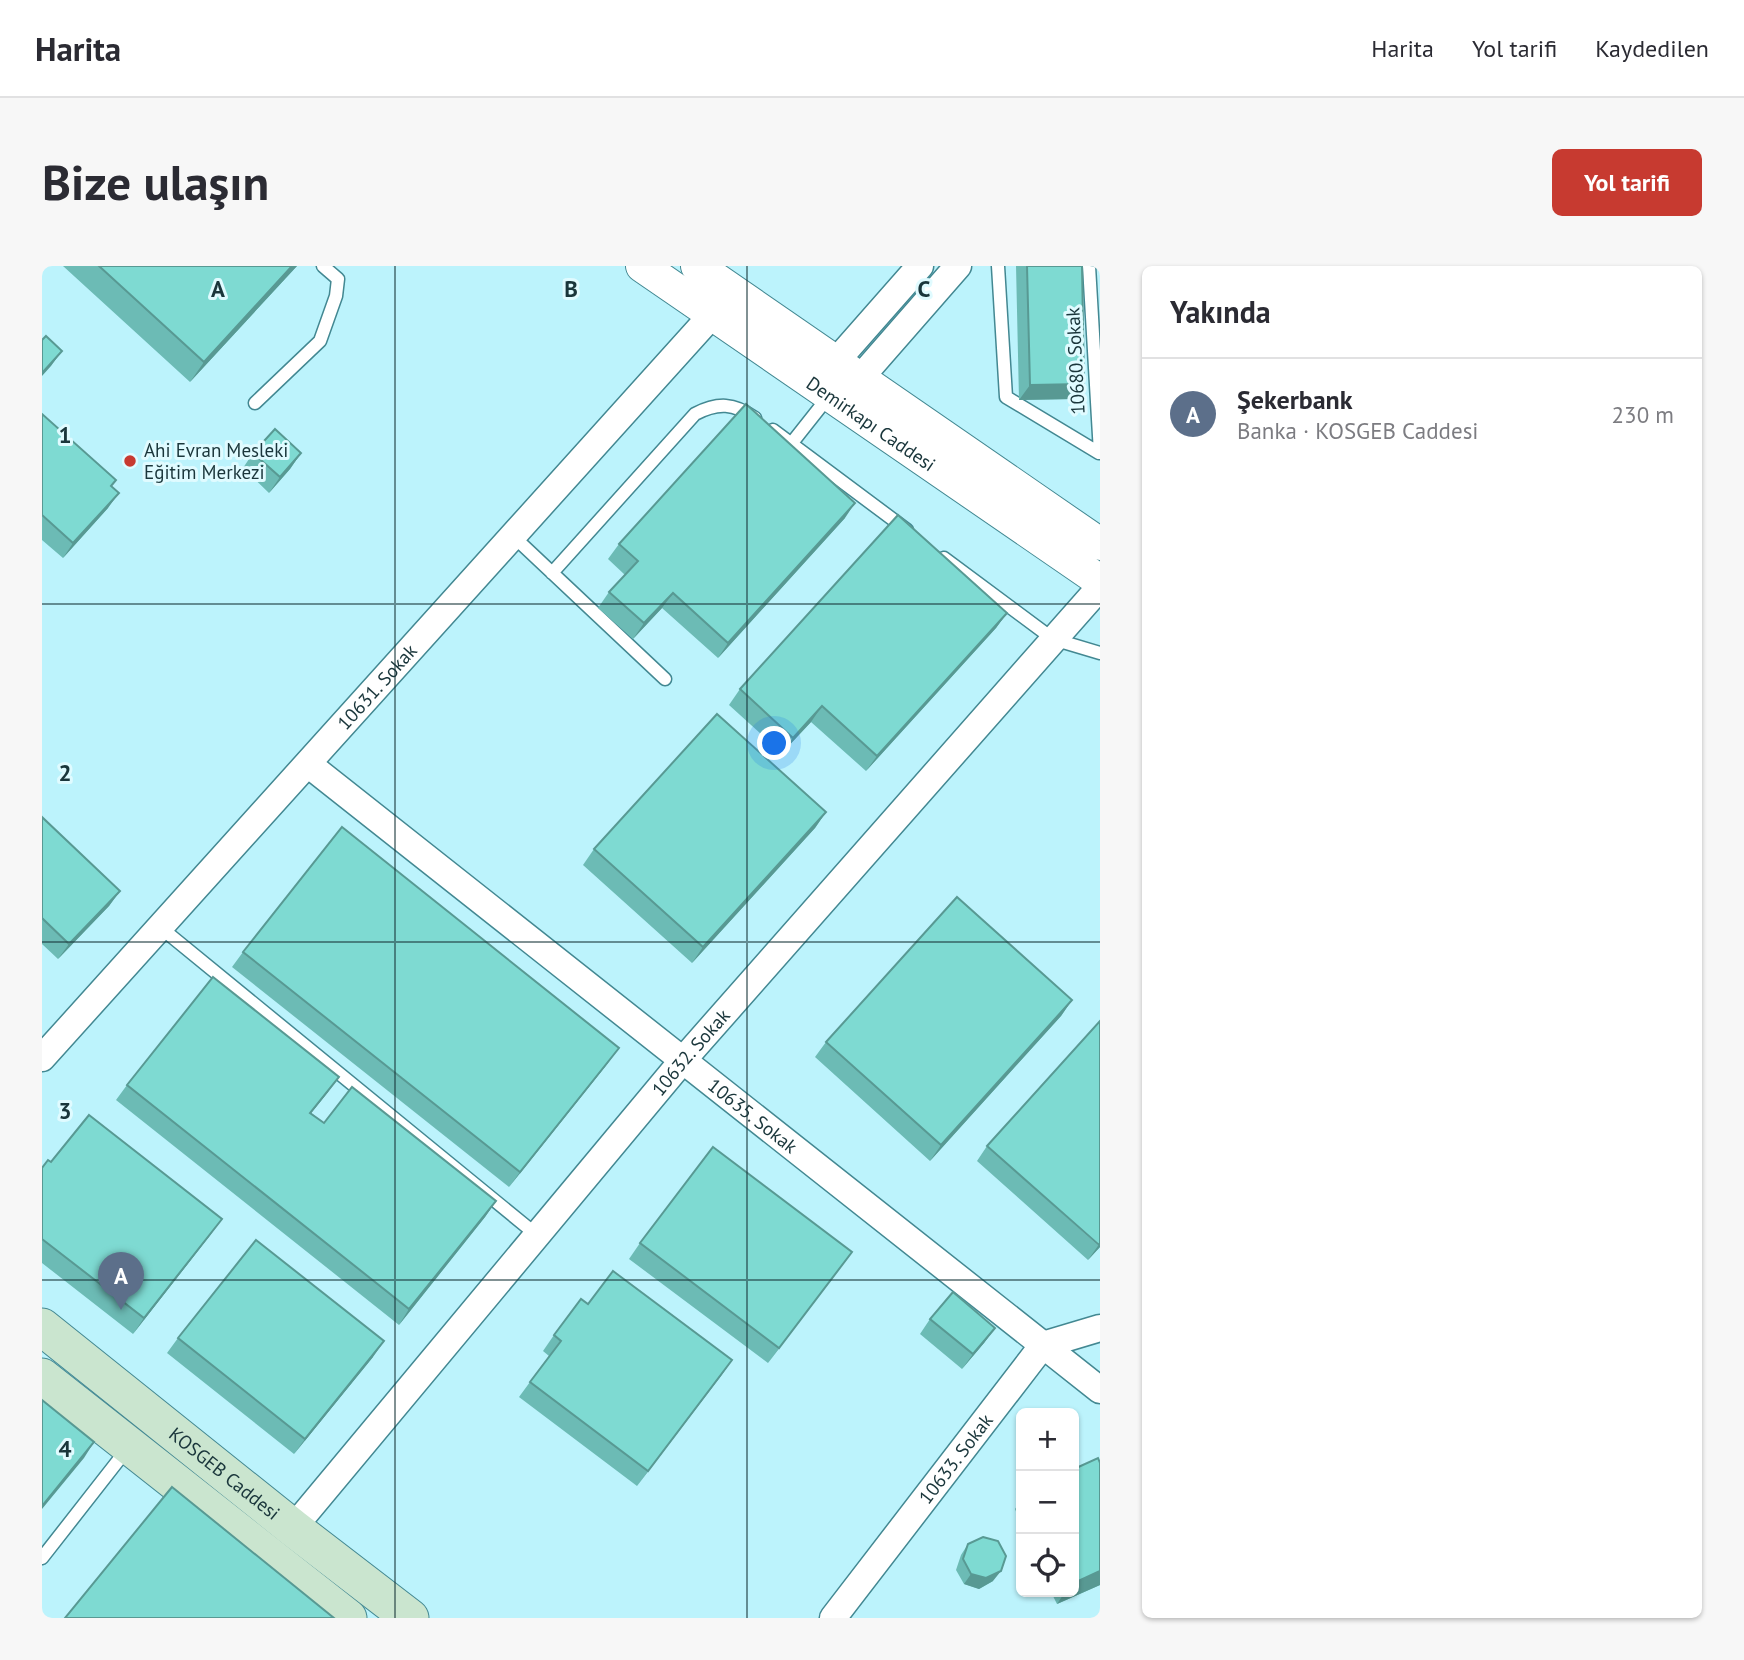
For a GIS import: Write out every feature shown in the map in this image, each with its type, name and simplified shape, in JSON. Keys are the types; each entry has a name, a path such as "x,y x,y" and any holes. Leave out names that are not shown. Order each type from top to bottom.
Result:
{"main road":[{"name":"KOSGEB Caddesi","path":"42,1327 410,1618"},
{"name":"KOSGEB Caddesi","path":"42,1377 348,1618"}],"street":[{"name":"Demirkapı Caddesi","path":"642,266 1100,581"},
{"name":"Demirkapı Caddesi","path":"697,266 1100,544"},
{"path":"828,395 920,266"},
{"path":"848,370 958,266"},
{"name":"10631. Sokak","path":"42,1058 712,315"},
{"name":"10632. Sokak","path":"293,1528 682,1060 1100,587"},
{"name":"10635. Sokak","path":"308,764 1100,1390"},
{"path":"1043,1345 1100,1328"},
{"name":"10633. Sokak","path":"833,1618 1043,1345"}],"lane":[{"path":"255,403 320,341 337,296 338,279 323,266"},
{"path":"998,266 1006,397 1099,453"},
{"name":"10680. Sokak","path":"1089,266 1099,453"},
{"path":"792,444 828,395"},
{"path":"552,573 695,414 711,406 727,405 747,412 792,444 1053,639 1100,653"},
{"path":"513,536 665,679"},
{"path":"160,927 538,1236"},
{"path":"42,1558 131,1445"}],"building":[{"path":"99,266 292,266 204,362"},
{"path":"1027,266 1082,266 1084,384 1030,385"},
{"path":"46,336 62,351 42,373 42,340"},
{"path":"746,404 855,503 728,643 673,593 644,623 609,592 638,561 619,544"},
{"path":"42,414 116,480 111,486 119,493 73,543 42,515"},
{"path":"275,429 301,453 280,477 253,453"},
{"path":"898,515 1007,613 877,756 822,706 793,738 740,689"},
{"path":"717,714 826,812 703,947 594,849"},
{"path":"42,817 120,891 69,944 42,918"},
{"path":"342,827 619,1048 520,1172 243,952"},
{"path":"957,897 1072,1000 941,1145 826,1042"},
{"path":"213,977 339,1077 310,1113 324,1123 352,1087 496,1201 409,1309 127,1085"},
{"path":"1100,1021 1100,1243 1099,1245 987,1146"},
{"path":"89,1115 222,1219 144,1318 42,1239 42,1168 48,1160 51,1162"},
{"path":"713,1147 852,1252 779,1348 640,1243"},
{"path":"256,1240 384,1341 305,1439 178,1338"},
{"path":"613,1271 732,1360 648,1471 530,1382 561,1341 554,1335 581,1299 588,1304"},
{"path":"953,1292 995,1328 973,1354 930,1319"},
{"path":"42,1400 94,1442 42,1506"},
{"path":"1098,1458 1100,1463 1100,1571 1079,1581 1079,1471 1079,1467"},
{"path":"172,1487 334,1618 65,1618"},
{"path":"983,1537 998,1541 1006,1556 1001,1571 986,1578 971,1574 963,1559 968,1544"}],"place":[{"name":"Ahi Evran Mesleki Eğitim Merkezi","path":"130,461"},
{"name":"Şekerbank","path":"121,1310"}]}
